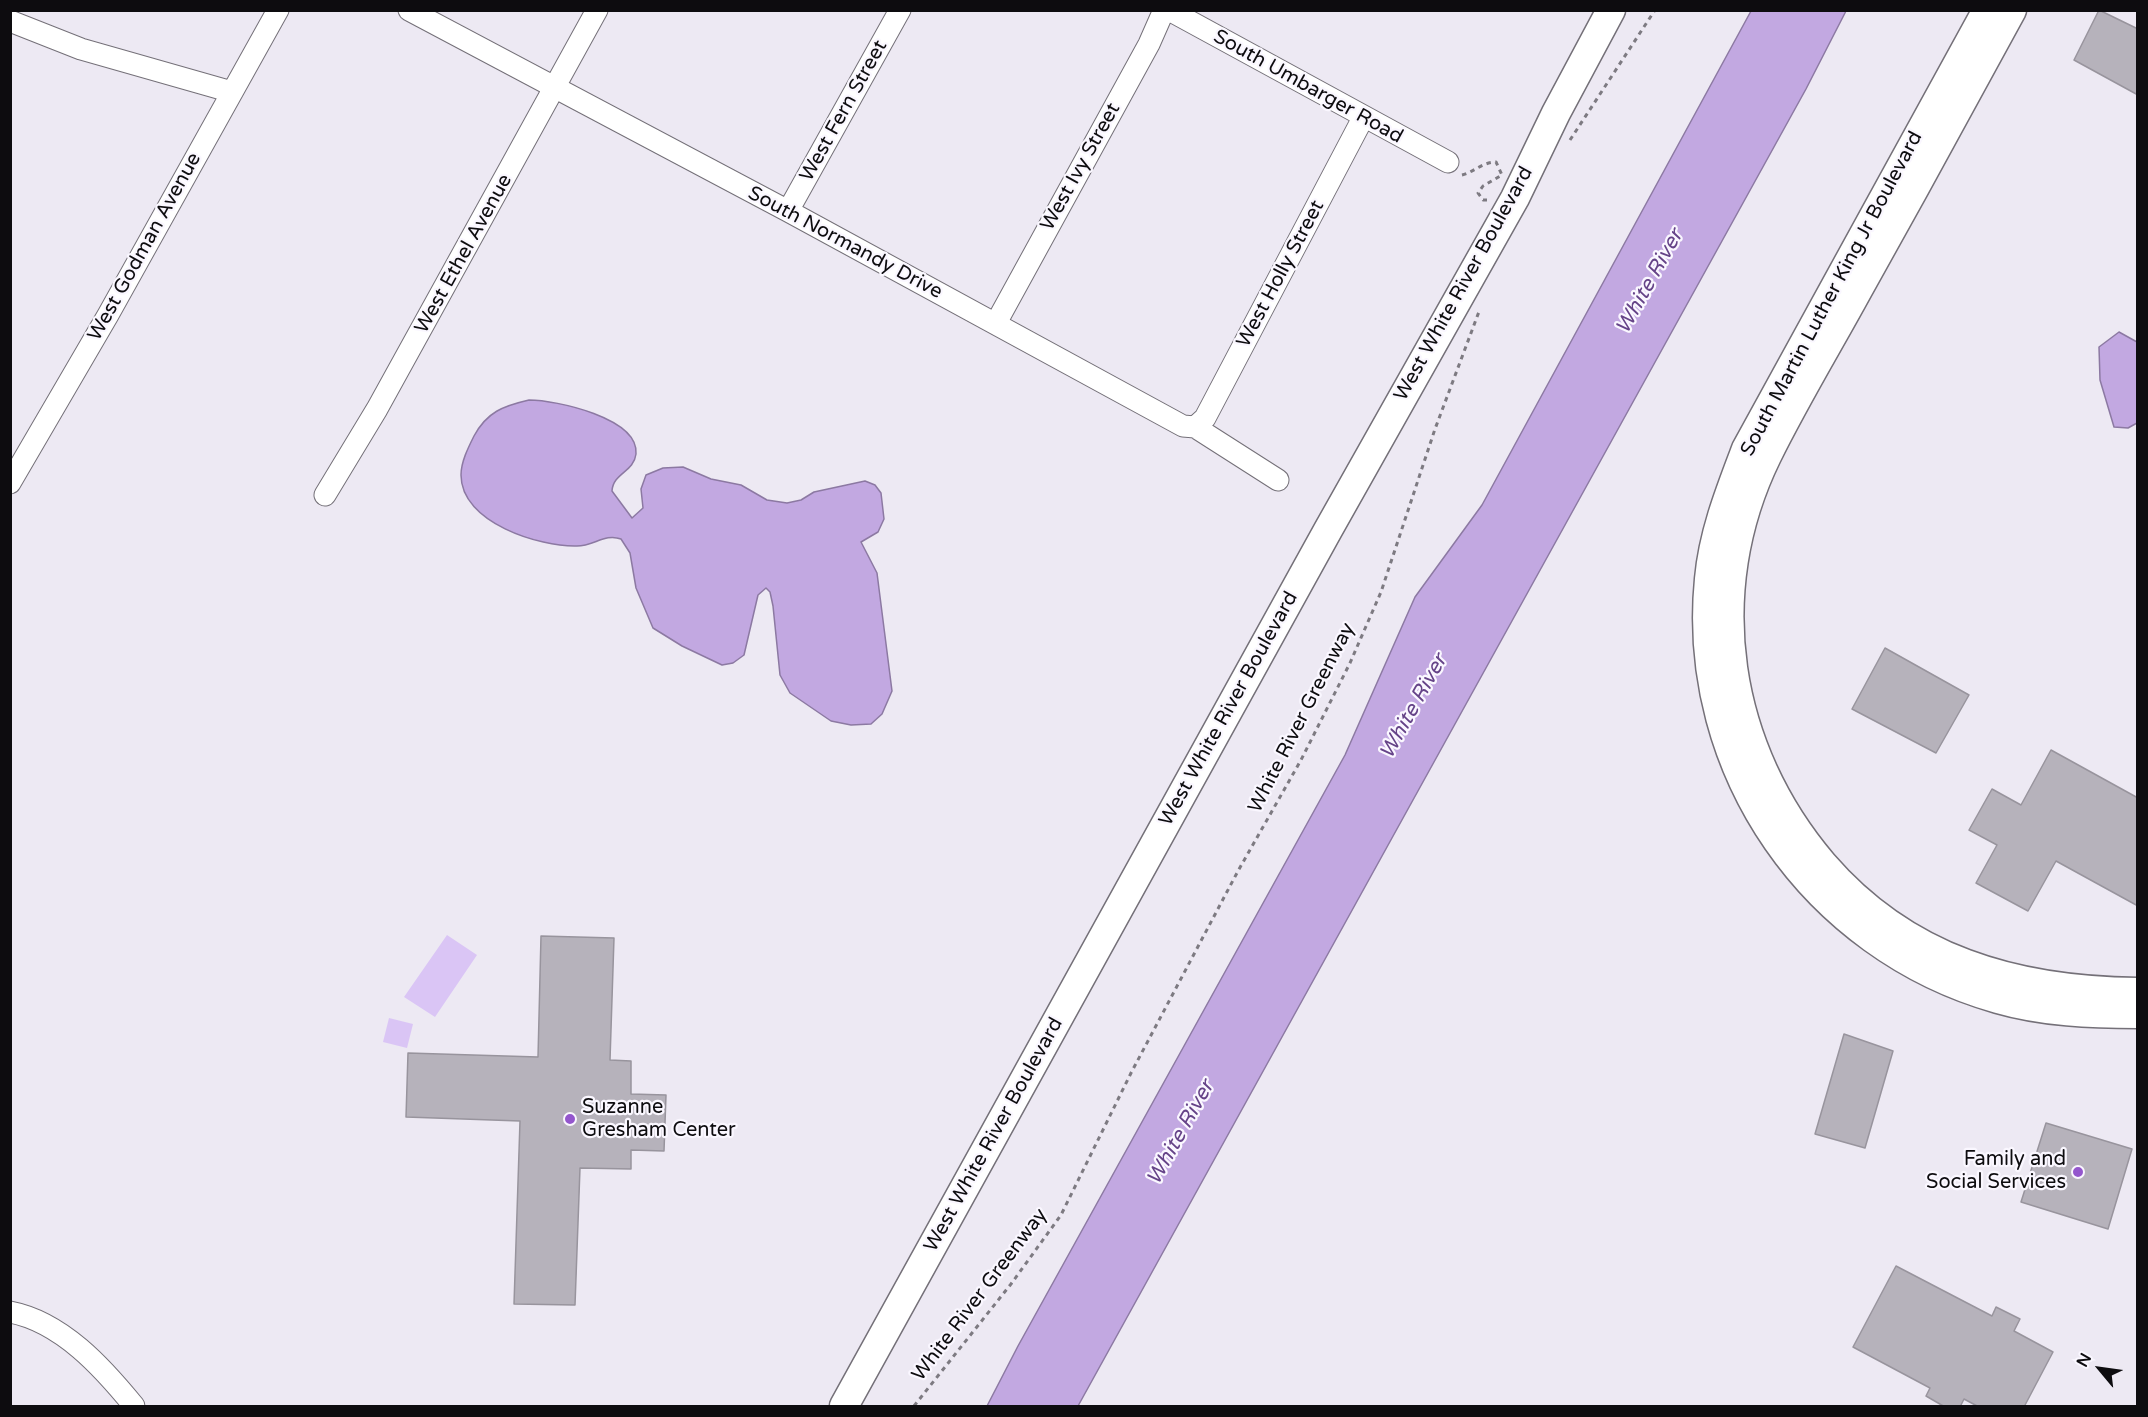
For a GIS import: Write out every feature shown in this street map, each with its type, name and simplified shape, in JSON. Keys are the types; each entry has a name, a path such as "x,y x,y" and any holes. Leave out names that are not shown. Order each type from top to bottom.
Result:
{"main road":[{"name":"West White River Boulevard","path":"844,1407 1328,530 1515,198 1556,113 1611,10"},
{"name":"South Martin Luther King Jr Boulevard","path":"1987,10 1746,449 1727,498 1716,538 1709,578 1706,619 1714,700 1725,741 1744,785 1782,849 1816,890 1885,947 1958,986 1998,1000 2038,1008 2138,1014"},
{"name":"South Martin Luther King Jr Boulevard","path":"2012,10 1766,458 1738,543 1729,619 1730,657 1736,695 1747,734 1783,810 1805,843 1832,874 1867,906 1898,929 1931,949 1966,965 2004,978 2042,986 2138,992"}],"street":[{"name":"West Godman Avenue","path":"10,483 16,460 278,10"},
{"name":"South Normandy Drive","path":"408,10 788,211 1183,426 1195,427 1278,480"},
{"name":"West Ethel Avenue","path":"325,495 377,409 597,10"},
{"name":"West Fern Street","path":"788,211 900,10"},
{"name":"West Ivy Street","path":"996,323 1149,44 1164,10"},
{"name":"South Umbarger Road","path":"1169,10 1363,118 1448,162"},
{"path":"10,21 81,49 232,92"},
{"name":"West Holly Street","path":"1195,427 1205,418 1363,118"},
{"path":"10,1312 38,1321 69,1340 134,1407"}],"path":[{"path":"1566,145 1655,10"},
{"path":"1448,162 1460,175 1472,172 1488,162 1496,162 1502,175 1483,186 1478,193 1483,201 1491,200 1504,193 1515,198"},
{"name":"White River Greenway","path":"914,1407 1011,1284 1061,1215 1136,1063 1301,760 1350,663 1381,592 1435,429 1484,300"}],"shaded area":[{"path":"447,935 477,955 435,1017 404,997"},
{"path":"389,1018 413,1024 407,1048 383,1042"}],"water":[{"name":"White River","path":"1751,11 1846,11 1806,89 1078,1406 987,1406 1345,755 1415,597 1482,505"},
{"path":"2119,332 2137,342 2137,423 2128,428 2114,427 2100,380 2099,347"},
{"path":"529,400 558,403 576,408 611,421 624,430 633,441 636,454 632,465 616,480 612,491 632,518 643,508 641,489 646,475 663,468 683,467 711,479 741,485 767,500 787,503 801,500 814,492 865,481 875,485 881,493 884,519 878,532 861,542 877,573 892,691 882,714 871,724 851,725 831,721 790,693 780,675 773,606 770,592 766,588 758,595 744,655 733,663 722,665 682,646 653,628 636,588 630,553 621,539 610,538 577,546 561,545 524,537 488,519 474,506 464,492 461,470 467,450 479,428 490,416 511,405"}],"building":[{"path":"2099,10 2138,29 2138,95 2074,60"},
{"path":"1885,648 1969,695 1936,753 1852,709"},
{"path":"2051,750 2138,798 2138,906 2056,861 2028,911 1976,883 1997,845 1969,830 1992,789 2021,805"},
{"name":"Suzanne Gresham Center","path":"541,936 614,938 610,1060 631,1061 631,1094 666,1095 664,1151 631,1150 631,1169 580,1168 575,1305 514,1304 520,1121 406,1117 408,1053 538,1057"},
{"path":"1844,1034 1893,1051 1865,1148 1815,1134"},
{"name":"Family and Social Services","path":"2046,1123 2132,1149 2108,1229 2021,1202"},
{"path":"1896,1266 1992,1316 1996,1307 2020,1319 2014,1331 2053,1352 2024,1407 1979,1407 1964,1399 1960,1407 1945,1407 1926,1396 1930,1388 1853,1347"}],"place":[{"name":"Suzanne Gresham Center","path":"570,1119"},
{"name":"Family and Social Services","path":"2078,1172"}]}
